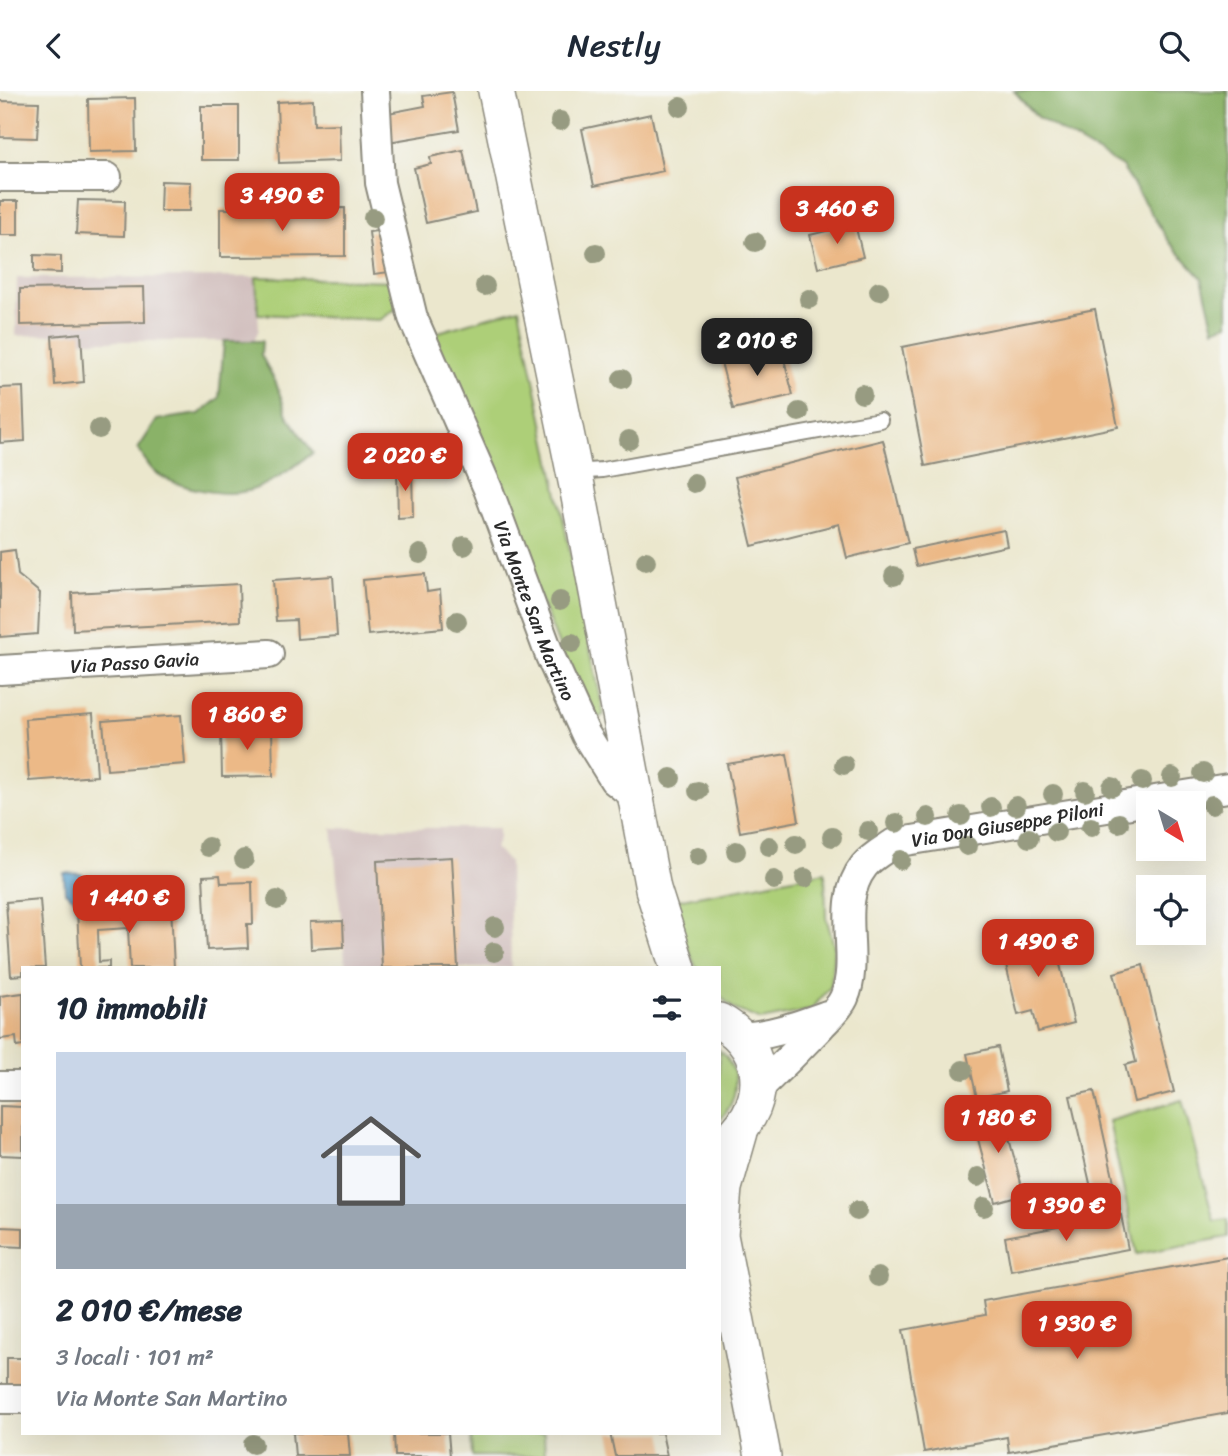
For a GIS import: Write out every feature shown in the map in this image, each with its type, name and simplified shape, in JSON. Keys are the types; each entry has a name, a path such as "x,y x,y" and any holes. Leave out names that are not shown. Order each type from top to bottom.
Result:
{"street":[{"name":"Via Monte San Martino","path":"375,91 380,183 413,318 488,489 550,656 586,735 614,780 633,791"},
{"path":"496,91 574,472 653,889 677,966"},
{"path":"0,177 107,177"},
{"name":"Via Passo Gavia","path":"0,670 270,654"},
{"name":"Via Don Giuseppe Piloni","path":"759,1089 844,1000 853,964 849,931 854,886 864,866 894,843 1228,788"},
{"path":"653,889 658,966"},
{"path":"730,1029 760,1036 833,1013"},
{"path":"721,1223 730,1139 753,1111 759,1089 751,1052 730,1029"},
{"path":"0,1086 21,1086"},
{"path":"721,1240 763,1456"},
{"path":"0,1399 21,1399"}],"lane":[{"path":"574,472 602,470 880,421"}],"shaded area":[{"path":"256,277 259,329 254,341 82,341 81,333 16,336 17,278"},
{"path":"332,828 499,828 495,848 509,862 511,966 346,966"}],"green space":[{"path":"1014,91 1228,91 1228,324 1214,329 1202,278 1170,243 1122,167 1037,117"},
{"path":"256,277 394,281 400,306 380,320 258,314"},
{"path":"519,308 604,715 598,718 588,716 432,334"},
{"path":"224,341 262,341 261,355 276,383 287,415 313,453 265,484 237,493 199,490 174,482 154,471 138,449 157,420 199,414 219,398"},
{"path":"825,872 826,917 834,946 831,986 811,1010 761,1020 734,1009 721,997 721,966 695,965 671,901"},
{"path":"721,1052 732,1067 735,1085 734,1095 721,1119"},
{"path":"1182,1100 1214,1221 1228,1219 1228,1237 1137,1254 1109,1121"},
{"path":"471,1435 544,1435 545,1456 472,1456"}],"water":[{"path":"64,873 81,874 99,890 124,887 126,907 77,910 75,899 65,892"}],"building":[{"path":"452,92 459,130 388,142 383,114 425,106 423,96"},
{"path":"135,98 136,151 89,152 88,99"},
{"path":"313,100 314,125 339,124 340,161 279,163 277,102"},
{"path":"0,101 39,102 37,138 0,137"},
{"path":"201,106 239,106 239,160 201,160"},
{"path":"651,114 663,171 594,186 582,129"},
{"path":"463,150 476,212 426,223 414,168 431,164 430,157"},
{"path":"161,181 191,182 190,211 160,211"},
{"path":"78,200 125,201 124,236 76,234"},
{"path":"0,201 18,201 18,235 0,235"},
{"path":"345,208 345,256 220,257 220,209"},
{"path":"855,224 863,257 818,268 810,235"},
{"path":"384,230 390,272 374,274 369,232"},
{"path":"34,255 61,256 61,273 34,272"},
{"path":"144,287 145,322 20,325 20,289"},
{"path":"1095,309 1118,427 925,466 902,347"},
{"path":"81,333 84,382 55,385 52,336"},
{"path":"781,347 793,395 733,409 721,362"},
{"path":"23,387 25,441 0,443 0,388"},
{"path":"883,440 908,543 847,558 839,524 752,546 735,477"},
{"path":"412,468 413,517 398,518 397,469"},
{"path":"1004,530 1007,546 916,566 912,549"},
{"path":"15,550 18,575 40,593 38,634 0,637 0,552"},
{"path":"425,574 427,592 440,590 443,628 368,635 363,580"},
{"path":"333,576 337,636 297,639 296,620 276,621 273,580"},
{"path":"239,584 240,621 73,630 72,593"},
{"path":"93,714 97,776 29,781 25,719"},
{"path":"181,715 185,764 107,770 103,721"},
{"path":"272,726 273,776 222,777 221,728"},
{"path":"787,754 799,821 740,832 727,764"},
{"path":"452,857 458,966 382,966 377,861"},
{"path":"220,875 221,883 252,882 253,924 247,924 248,948 207,950 203,876"},
{"path":"40,899 45,966 21,966 21,975 11,976 6,902"},
{"path":"171,905 174,966 130,966 128,928 98,930 99,962 109,961 109,966 80,966 77,910"},
{"path":"343,921 344,947 311,949 310,922"},
{"path":"1051,927 1074,1023 1038,1032 1033,1011 1018,1015 1000,940"},
{"path":"1143,965 1174,1092 1134,1102 1125,1065 1136,1062 1114,973"},
{"path":"21,993 21,1046 17,1047 16,1037 0,1039 0,996"},
{"path":"998,1047 1007,1091 977,1098 967,1054"},
{"path":"1094,1091 1120,1209 1097,1214 1070,1096"},
{"path":"0,1106 21,1107 21,1156 0,1155"},
{"path":"1001,1109 1024,1194 995,1202 972,1117"},
{"path":"1121,1215 1128,1249 1011,1271 1005,1237"},
{"path":"0,1227 21,1228 21,1247 0,1246"},
{"path":"1228,1257 1228,1413 1009,1452 1007,1437 924,1452 903,1330 985,1315 983,1301"},
{"path":"7,1358 21,1358 21,1385 7,1385"},
{"path":"293,1435 348,1435 350,1456 295,1456"},
{"path":"394,1435 448,1435 450,1456 395,1456"},
{"path":"610,1435 662,1435 667,1456 615,1456"}]}
